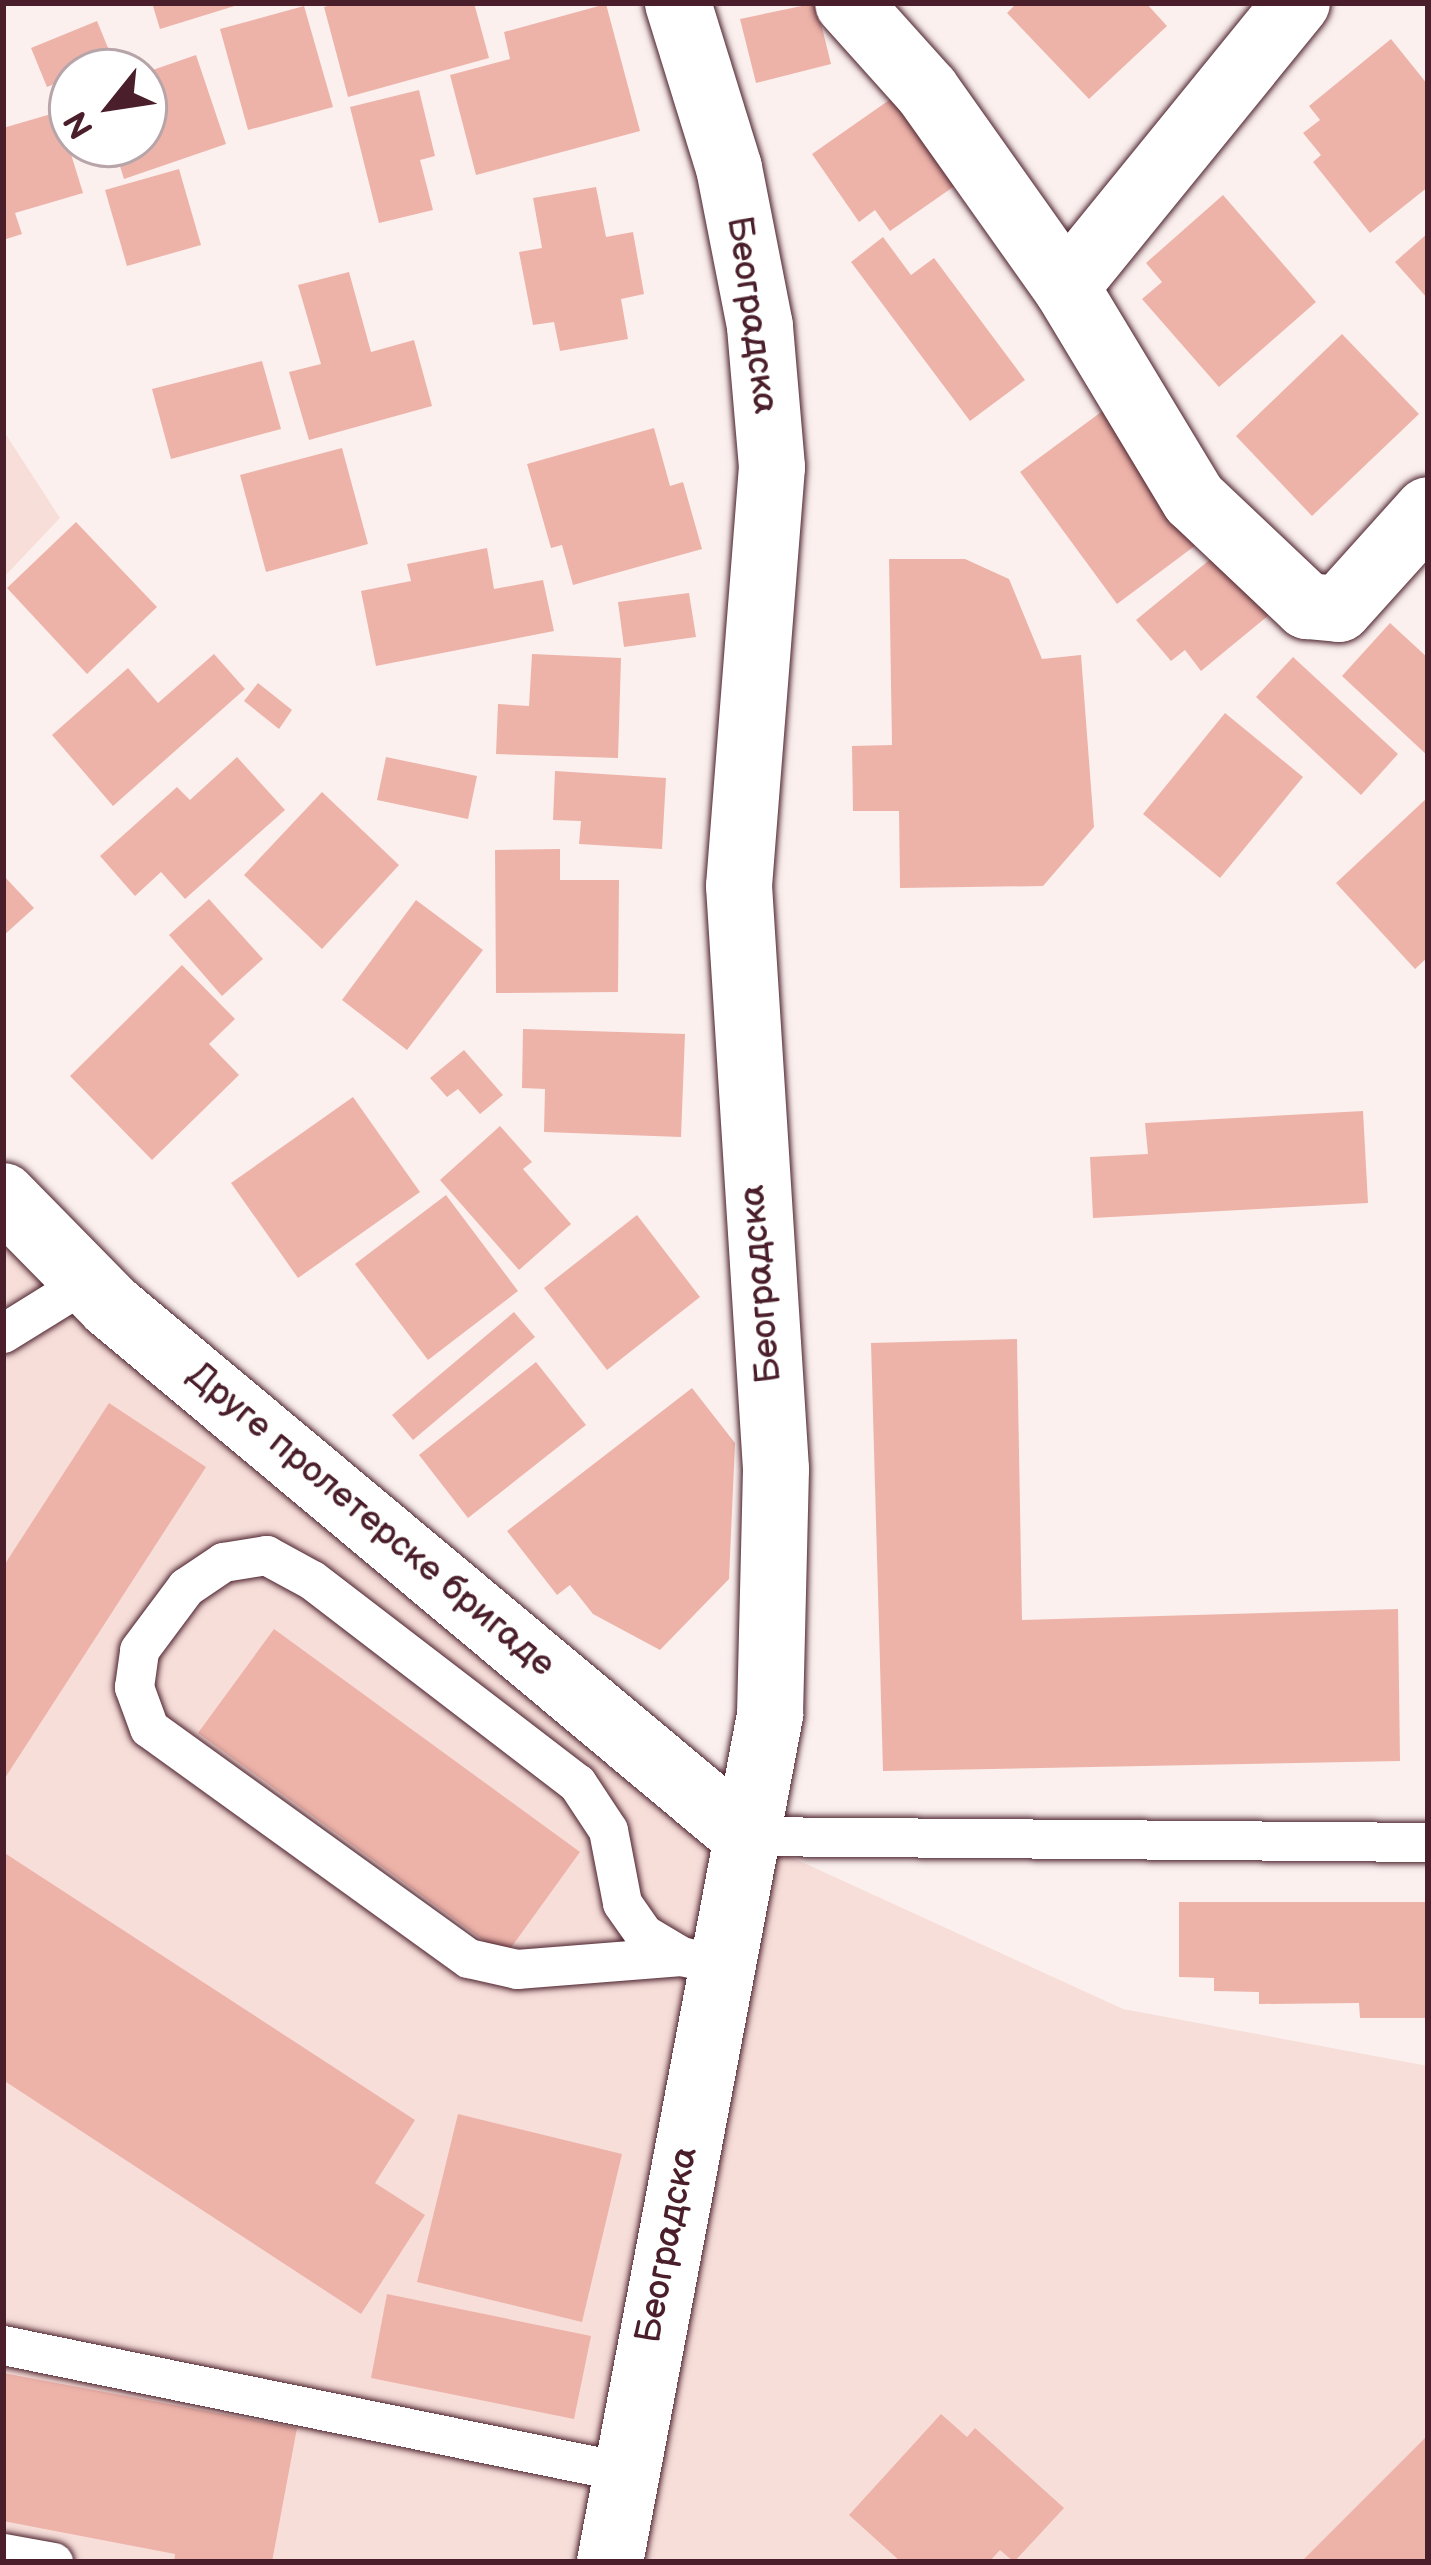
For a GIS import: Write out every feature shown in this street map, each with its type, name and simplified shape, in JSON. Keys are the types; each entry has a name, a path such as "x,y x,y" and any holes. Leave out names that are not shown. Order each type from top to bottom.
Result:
{"street":[{"path":"848,3 927,91 1066,287 1194,499 1307,606 1339,609 1428,510"},
{"path":"1066,287 1297,3"},
{"name":"Београдска","path":"610,2562 703,1961 745,1836 770,1715 776,1469 739,886 772,467 760,326 700,17"},
{"name":"Друге пролетерске бригаде","path":"3,1196 86,1281 745,1836"}],"lane":[{"path":"3,1333 86,1281"},
{"path":"266,1556 312,1580 577,1783 608,1830 622,1903 644,1934 703,1961 517,1969 468,1958 149,1728 134,1687 139,1650 186,1587 223,1562 266,1556"},
{"path":"745,1836 1428,1842"},
{"path":"3,2345 625,2472"},
{"path":"3,2553 52,2562"}],"shaded area":[{"path":"3,430 60,518 3,578"},
{"path":"3,1196 745,1836 1123,2009 1428,2066 1428,2562 3,2562"}],"building":[{"path":"152,3 240,3 241,4 160,29"},
{"path":"338,3 474,3 489,58 348,97 324,7"},
{"path":"816,3 831,64 756,83 740,19"},
{"path":"1017,3 1146,3 1167,26 1089,99 1007,13"},
{"path":"606,4 640,131 476,175 450,75 510,59 504,32"},
{"path":"304,6 333,107 248,130 220,29"},
{"path":"97,21 108,48 48,48 47,87 31,48"},
{"path":"1391,39 1428,85 1428,187 1370,233 1313,162 1321,155 1303,133 1320,120 1309,106"},
{"path":"196,55 226,144 168,164 168,65"},
{"path":"419,90 435,156 420,160 433,210 379,223 350,107"},
{"path":"895,96 956,185 890,231 875,210 859,222 812,154"},
{"path":"48,115 48,168 75,168 83,193 15,213 22,234 3,240 3,128"},
{"path":"121,168 156,168 124,179"},
{"path":"179,169 201,245 127,266 105,190"},
{"path":"596,187 606,237 633,232 644,294 621,299 628,339 560,351 554,322 533,325 519,252 542,248 533,198"},
{"path":"1223,195 1316,302 1219,387 1142,299 1162,282 1146,263"},
{"path":"1428,233 1428,299 1395,262"},
{"path":"883,237 911,275 934,258 1025,380 970,421 851,262"},
{"path":"349,272 371,352 414,340 432,406 309,440 289,372 321,364 298,285"},
{"path":"1342,334 1419,414 1312,516 1236,436"},
{"path":"262,361 281,429 171,459 152,389"},
{"path":"1112,404 1196,545 1117,604 1020,472"},
{"path":"654,428 670,486 683,482 702,549 573,585 562,545 551,548 527,464"},
{"path":"342,448 368,544 266,572 240,475"},
{"path":"76,522 157,607 87,674 7,588"},
{"path":"487,548 494,589 543,580 554,631 376,666 361,591 411,581 407,564"},
{"path":"1218,553 1269,615 1201,671 1185,650 1171,661 1136,620"},
{"path":"889,559 965,559 1009,579 1042,659 1081,655 1094,827 1043,886 900,888 899,811 853,811 852,746 892,745"},
{"path":"689,593 696,637 624,647 618,602"},
{"path":"1390,623 1428,658 1428,756 1342,676"},
{"path":"214,654 245,689 113,806 52,735 128,668 158,703"},
{"path":"532,654 621,658 618,758 496,754 498,704 529,706"},
{"path":"1293,657 1398,754 1361,795 1256,697"},
{"path":"258,683 292,710 279,729 244,701"},
{"path":"1225,713 1303,777 1220,878 1143,814"},
{"path":"237,757 285,810 185,899 161,872 135,896 100,856 177,787 190,800"},
{"path":"386,757 477,776 468,819 377,800"},
{"path":"555,771 666,778 662,849 579,844 581,821 553,820"},
{"path":"322,792 399,865 322,949 244,875"},
{"path":"1428,797 1428,957 1415,969 1336,883"},
{"path":"560,849 560,880 619,880 618,992 496,993 495,850"},
{"path":"3,875 34,908 3,936"},
{"path":"209,899 263,959 222,996 169,935"},
{"path":"416,900 483,950 407,1050 342,1000"},
{"path":"182,965 235,1019 209,1044 239,1075 152,1160 70,1076"},
{"path":"523,1029 685,1034 681,1137 544,1132 545,1089 522,1088"},
{"path":"464,1050 503,1095 480,1114 458,1089 447,1097 430,1078"},
{"path":"353,1097 420,1192 298,1278 231,1183"},
{"path":"1363,1111 1368,1203 1093,1218 1090,1157 1148,1154 1145,1123"},
{"path":"500,1126 532,1162 523,1169 571,1224 519,1270 440,1180"},
{"path":"446,1195 518,1291 428,1360 355,1264"},
{"path":"637,1215 700,1297 607,1370 544,1288"},
{"path":"514,1312 535,1337 413,1440 392,1415"},
{"path":"1017,1339 1022,1620 1398,1609 1400,1761 883,1771 871,1343"},
{"path":"536,1362 586,1425 468,1518 419,1455"},
{"path":"692,1388 735,1443 729,1579 660,1650 593,1614 570,1585 557,1595 507,1531"},
{"path":"109,1403 206,1467 3,1781 3,1567"},
{"path":"274,1629 580,1852 505,1956 198,1733"},
{"path":"3,1852 415,2120 375,2183 425,2215 361,2314 3,2080"},
{"path":"1179,1902 1428,1902 1428,2018 1360,2018 1359,2003 1259,2004 1259,1992 1214,1991 1214,1978 1179,1977"},
{"path":"458,2114 622,2154 582,2322 417,2282"},
{"path":"387,2294 591,2336 574,2419 371,2378"},
{"path":"3,2373 297,2428 272,2562 174,2562 175,2554 3,2521"},
{"path":"941,2414 967,2437 975,2428 1064,2508 1014,2562 1000,2550 989,2562 901,2562 849,2515"},
{"path":"1428,2435 1428,2562 1301,2562"}]}
